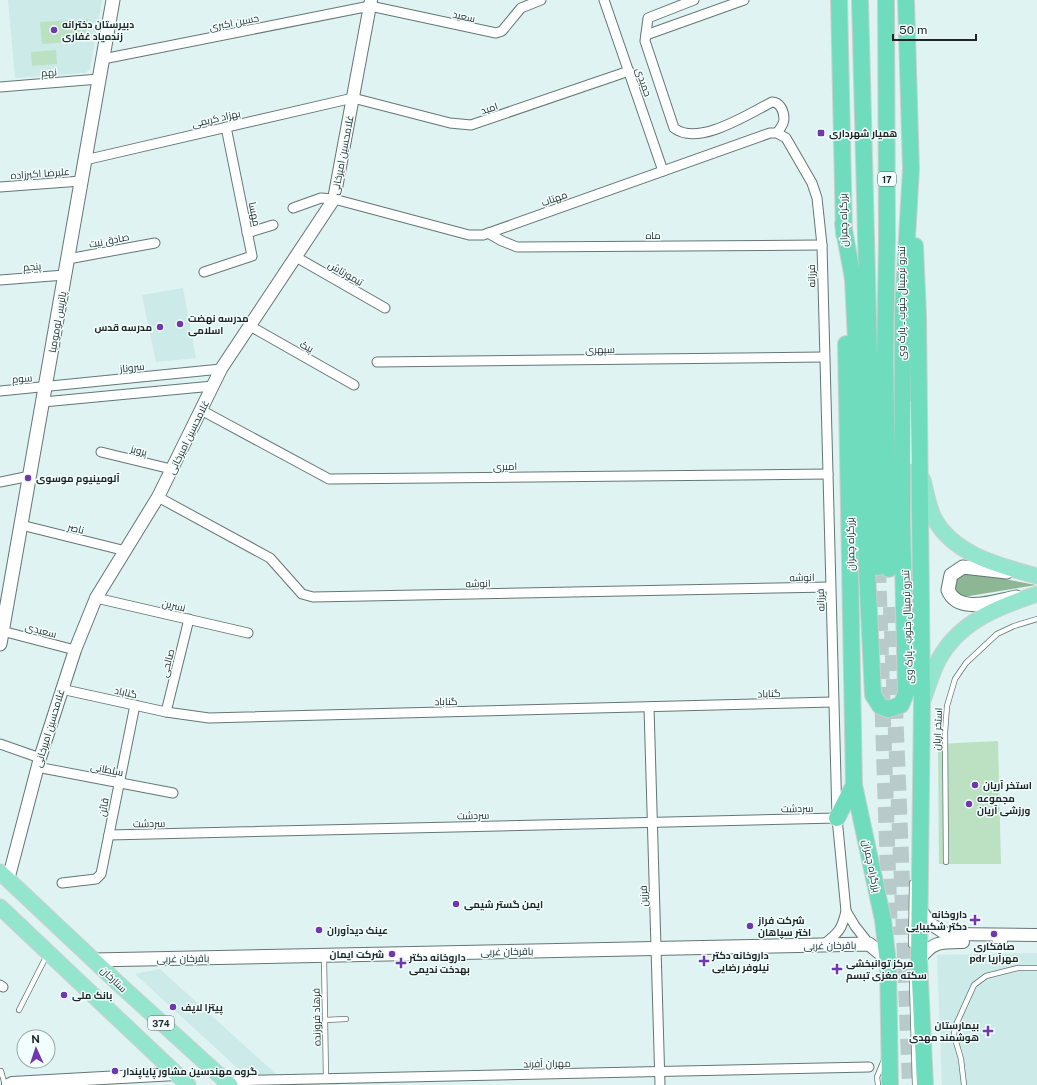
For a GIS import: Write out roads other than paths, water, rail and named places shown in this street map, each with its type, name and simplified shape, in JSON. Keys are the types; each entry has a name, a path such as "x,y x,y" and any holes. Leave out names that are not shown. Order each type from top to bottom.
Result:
{"highway":[{"name":"بزرگراه چمران","path":"839,0 854,785 883,920 888,963 890,1085"},
{"name":"17","path":"860,0 869,355 884,568 887,238 886,0"},
{"path":"906,0 918,315 916,469 922,701 920,909 915,954 925,1085"},
{"path":"843,224 853,279 873,695 880,706 893,708 901,705 906,693 902,521 903,315 912,169"},
{"path":"837,818 854,785"}],"main road":[{"name":"پاتریس لومومبا","path":"0,644 4,593 21,525 113,0"},
{"path":"916,469 934,516 946,534 968,551 990,562 1037,576"},
{"path":"1037,576 963,567 951,575 948,585 953,599 966,605 1037,594"},
{"path":"922,701 941,654 959,634 985,614 1002,606 1037,594"},
{"name":"ستارخان","path":"4,876 227,1083"},
{"name":"374","path":"0,907 188,1085"},
{"name":"باقرخان غربی","path":"93,960 869,944 880,953 888,963"}],"street":[{"name":"سعید","path":"370,3 496,33 502,31 521,8 541,0"},
{"name":"حمیدی","path":"604,0 663,172"},
{"path":"694,0 648,18 645,41 674,128 681,133 689,134 715,130 772,102 780,104 784,118 777,133 786,138 815,190 822,245"},
{"path":"646,35 744,0"},
{"name":"حسین اکبری","path":"103,59 370,3"},
{"name":"غلامحسین امیرخانی","path":"4,876 61,689 74,650 96,598 126,552 158,497 221,369 334,199 370,3"},
{"name":"امید","path":"353,98 450,123 471,125 628,71"},
{"name":"نهم","path":"0,87 99,79"},
{"name":"بهزاد کریمی","path":"85,160 353,98"},
{"name":"مهسا","path":"204,272 252,256 226,127"},
{"name":"مهتاب","path":"293,208 322,198 334,199 469,235 488,233 770,133 777,133"},
{"name":"علیرضا اکبرزاده","path":"0,187 81,181"},
{"path":"247,232 273,225"},
{"name":"ماه","path":"488,233 517,247 822,245"},
{"name":"صادق نیت","path":"68,259 155,242"},
{"name":"فرزانه","path":"822,245 837,818 846,911 843,925 839,931 823,945"},
{"name":"تیمورتاش","path":"296,258 384,308"},
{"name":"پنجم","path":"0,280 65,275"},
{"name":"پیک","path":"250,326 354,385"},
{"name":"سپهری","path":"377,362 824,358"},
{"name":"سروناز","path":"45,388 221,369"},
{"path":"133,378 134,393"},
{"path":"120,380 122,394"},
{"path":"43,402 212,386"},
{"name":"سوم","path":"0,391 45,388"},
{"name":"امیری","path":"201,410 329,479 828,474"},
{"name":"پرویز","path":"101,452 171,470"},
{"path":"0,482 30,476"},
{"name":"انوشه","path":"158,497 270,558 302,594 313,597 830,587"},
{"name":"ناصر","path":"21,525 126,552"},
{"name":"نسرین","path":"96,598 248,633"},
{"name":"صالحی","path":"166,712 189,619"},
{"name":"سعیدی","path":"2,631 74,650"},
{"name":"گناباد","path":"61,689 166,712 209,718 833,702"},
{"name":"قائن","path":"62,883 96,879 99,877 109,835 134,705"},
{"name":"فرزین","path":"649,707 660,1085"},
{"name":"سلطانی","path":"0,744 38,762 119,783 173,793"},
{"name":"سردشت","path":"109,835 837,818"},
{"path":"920,909 931,924 946,934 999,938"},
{"path":"846,911 854,926 869,944"},
{"path":"915,954 937,944 1037,934"},
{"name":"مهران آفرند","path":"227,1083 326,1079 869,1067"},
{"path":"7,1085 176,1074"}],"lane":[{"name":"تندرو ترمینال جنوب ـ پارک وی","path":"909,304 912,169"},
{"path":"910,398 916,469"},
{"name":"تندرو ترمینال جنوب ـ پارک وی","path":"914,856 919,711 915,570"},
{"name":"استخر اریان","path":"946,862 945,732 947,706 955,679 966,663 997,634 1014,626 1037,619"},
{"path":"912,879 910,912 915,954"},
{"path":"999,938 1037,940"},
{"path":"19,1010 48,953"},
{"name":"فرهاد فروزنده","path":"324,955 326,1079"},
{"path":"964,1085 961,1059 954,1035 955,1027 974,985 986,976 1018,968 1037,968"},
{"path":"912,977 915,1085"},
{"path":"325,1020 346,1019"},
{"path":"878,1085 877,1077 889,1045"},
{"path":"1,1071 7,1085"}],"tunnel":[{"path":"878,567 890,935"},
{"path":"891,607 910,1085"}],"place":[{"name":"دبیرستان دخترانه زنده‌یاد غفاری","path":"54,30"},
{"name":"همیار شهرداری","path":"821,133"},
{"name":"مدرسه نهضت اسلامی","path":"180,324"},
{"name":"مدرسه قدس","path":"160,327"},
{"name":"آلومینیوم موسوی","path":"28,478"},
{"name":"استخر آریان","path":"975,785"},
{"name":"مجموعه ورزشی آریان","path":"969,804"},
{"name":"ایمن گستر شیمی","path":"456,904"},
{"name":"داروخانه دکتر شکیبایی","path":"975,920"},
{"name":"شرکت فراز اختر سپاهان","path":"750,926"},
{"name":"عینک دیدآوران","path":"319,930"},
{"name":"صافکاری pdr مهرآریا","path":"994,934"},
{"name":"شرکت ایمان","path":"392,954"},
{"name":"داروخانه دکتر نیلوفر رضایی","path":"704,961"},
{"name":"داروخانه دکتر بهدخت ندیمی","path":"401,963"},
{"name":"مرکز توانبخشی سکته مغزی تبسم","path":"837,969"},
{"name":"بانک ملی","path":"64,995"},
{"name":"پیتزا لایف","path":"173,1007"},
{"name":"بیمارستان هوشمند مهدی","path":"988,1031"},
{"name":"گروه مهندسین مشاور پایاپندار","path":"115,1071"}]}
